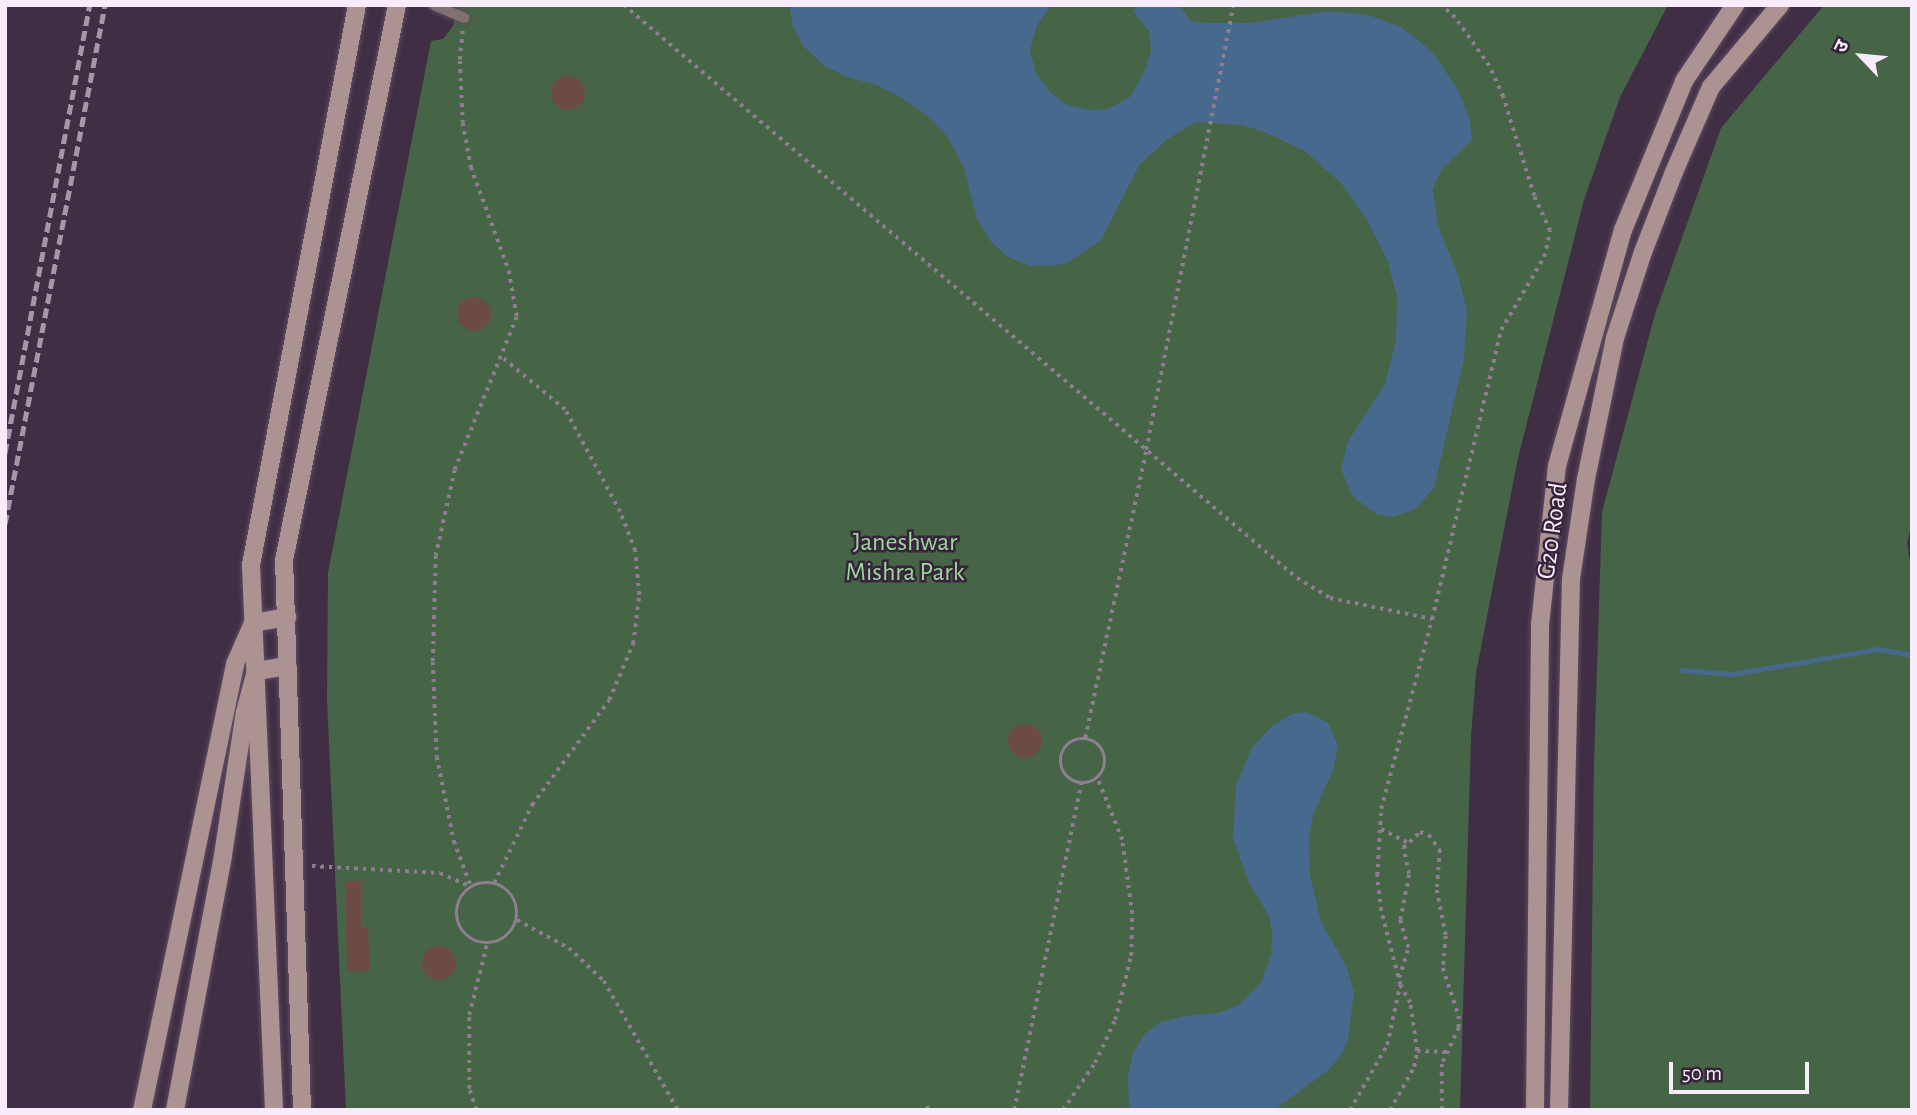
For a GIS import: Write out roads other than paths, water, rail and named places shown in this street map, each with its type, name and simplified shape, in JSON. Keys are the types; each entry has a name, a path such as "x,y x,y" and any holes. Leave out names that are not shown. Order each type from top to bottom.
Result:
{"street":[{"path":"274,1110 250,565 357,5"},
{"path":"302,1110 284,560 397,5"},
{"name":"G20 Road","path":"1535,1110 1540,625 1557,466 1623,230 1684,81 1735,5"},
{"name":"G20 Road","path":"1559,1110 1571,579 1586,480 1615,338 1643,252 1711,87 1780,5"},
{"path":"253,623 287,617"},
{"path":"142,1110 235,664 253,623"},
{"path":"1540,625 1570,632"},
{"path":"256,671 288,666"},
{"path":"175,1110 223,855 245,712 256,671"}],"lane":[{"path":"434,5 464,18"}],"water":[{"path":"789,5 1051,5 1037,25 1030,50 1036,74 1050,92 1066,104 1089,110 1108,109 1131,96 1144,72 1151,51 1149,31 1133,11 1138,5 1179,5 1191,21 1205,23 1251,23 1327,11 1369,15 1401,27 1435,55 1460,94 1470,121 1472,140 1441,170 1433,189 1438,226 1459,278 1467,311 1464,359 1434,488 1414,510 1392,517 1376,514 1352,496 1341,469 1348,441 1385,384 1396,340 1397,297 1388,262 1367,220 1341,183 1306,152 1267,133 1242,125 1196,122 1169,138 1140,164 1101,240 1069,262 1053,266 1030,266 1008,257 991,242 977,219 964,168 947,136 926,115 902,98 877,85 847,77 826,67 803,46 793,26"},
{"path":"1307,712 1328,723 1338,745 1334,768 1314,812 1309,837 1310,875 1321,922 1347,967 1354,992 1348,1040 1340,1057 1326,1072 1274,1110 1129,1110 1128,1075 1133,1053 1145,1034 1161,1022 1185,1016 1218,1013 1239,1005 1261,983 1271,954 1272,932 1269,916 1249,883 1233,838 1236,785 1251,749 1271,727 1292,714"}],"waterway":[{"path":"1682,670 1732,674 1878,649 1912,655"}],"railway":[{"path":"5,453 90,5"},
{"path":"5,524 105,5"}],"park label":[{"name":"Janeshwar Mishra Park","path":"905,558"}]}
